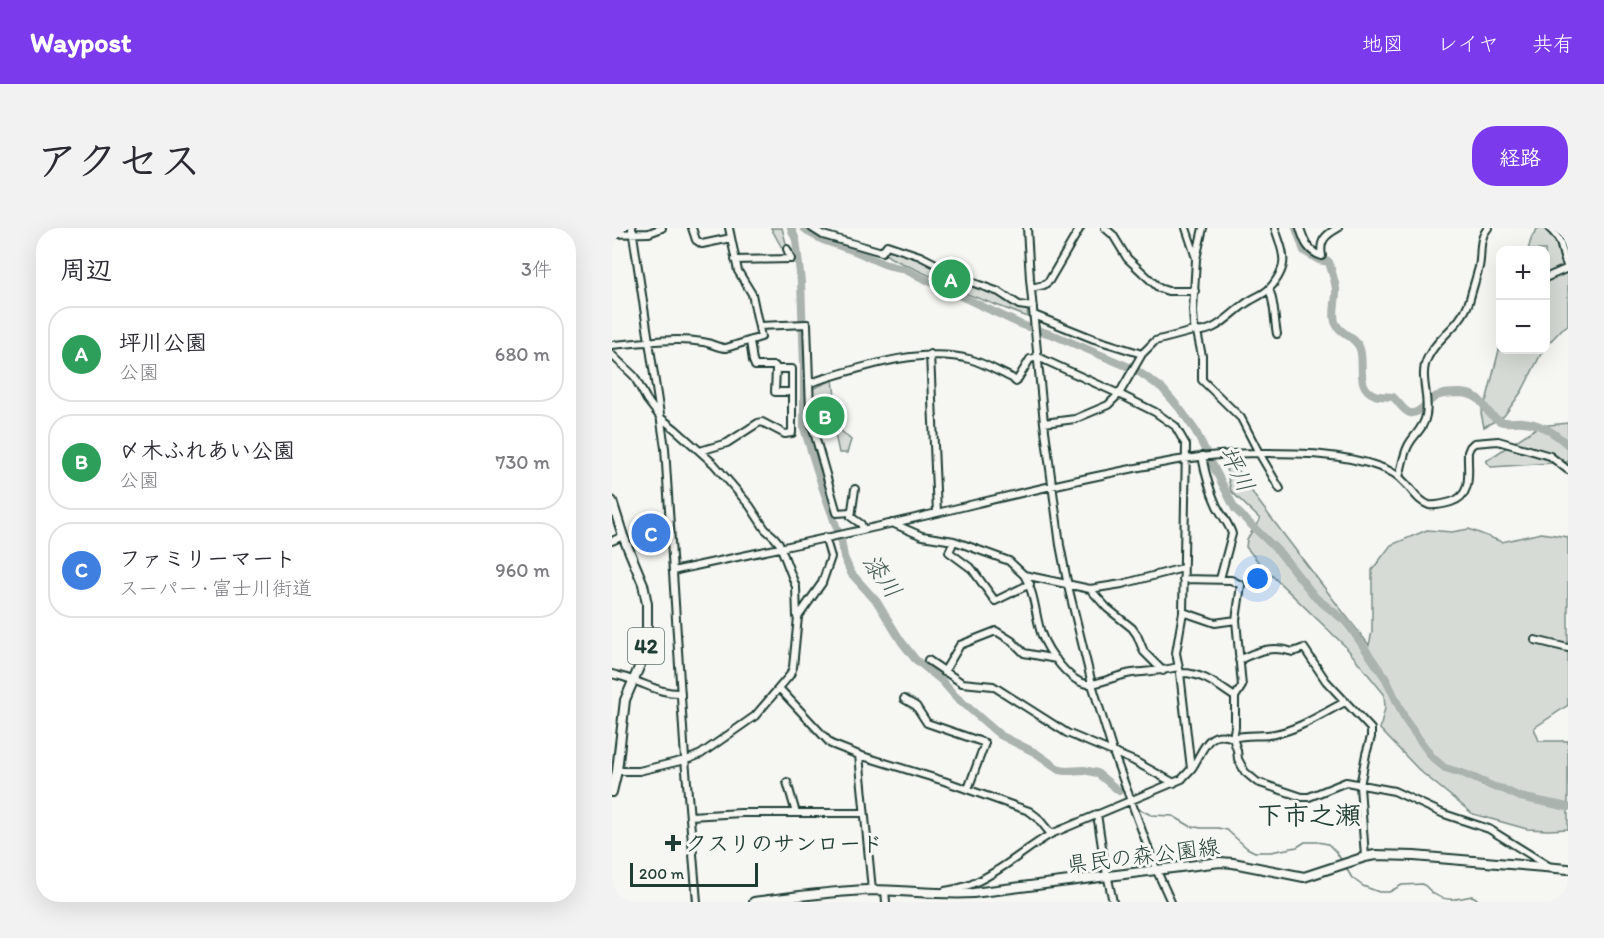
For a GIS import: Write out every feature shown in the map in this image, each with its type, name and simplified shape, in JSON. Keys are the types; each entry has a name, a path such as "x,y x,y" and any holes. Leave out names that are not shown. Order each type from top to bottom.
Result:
{"main road":[{"name":"42","path":"612,502 643,584 647,604 645,650 625,700 617,771 612,792"},
{"name":"県民の森公園線","path":"754,902 839,891 872,890 937,893 974,898 1108,876 1220,862 1304,877 1375,855 1414,856 1568,869"}],"street":[{"path":"612,234 632,230 649,233 662,228"},
{"path":"692,228 696,240 702,244 730,238"},
{"path":"612,345 667,340 705,342 726,348 761,338 752,294 738,271 729,228"},
{"path":"812,228 823,235 882,252 887,245 920,256 971,282 999,292 1019,306 1033,307"},
{"path":"1027,228 1044,423 1060,545 1068,586 1092,684 1113,752 1129,800 1171,902"},
{"path":"1031,288 1044,285 1049,281 1080,228"},
{"path":"1105,228 1113,235 1126,258 1159,288 1168,291 1195,291"},
{"path":"1186,228 1196,259"},
{"path":"1203,228 1196,259 1193,310 1194,326 1202,356 1202,380 1241,418 1280,489"},
{"path":"1044,423 1075,419 1108,405 1125,385 1142,354 1155,341 1215,327 1269,289 1283,264 1283,254 1275,228"},
{"path":"1300,228 1307,246 1315,254 1322,256 1321,244 1324,238 1338,228"},
{"path":"1400,477 1407,447 1426,417 1424,365 1431,352 1464,314 1478,268 1482,235 1488,228"},
{"path":"1549,228 1562,243 1568,268 1550,276"},
{"path":"632,230 665,448 685,759 697,902"},
{"path":"735,260 791,259 787,249"},
{"path":"1269,289 1274,304 1277,334"},
{"path":"1034,315 1094,339 1142,354"},
{"path":"759,326 807,324 812,425 837,513 851,512"},
{"path":"700,452 727,443 762,422 785,434 792,433 792,369 755,366 750,341"},
{"path":"809,383 882,362 930,354 969,359 1012,378 1016,382 1030,359 1038,357 1155,412 1175,426 1186,445 1183,612 1176,653 1191,769"},
{"path":"930,354 937,513"},
{"path":"612,355 634,376 647,400 661,418 714,464 750,506 765,529 774,537 781,547 796,586 798,617 793,667 790,675 755,716 701,754 639,771 617,771"},
{"path":"776,369 775,392 792,392"},
{"path":"673,571 1186,458 1259,453 1332,456 1373,465 1391,472 1400,477 1425,504 1438,505 1463,496 1467,486 1468,452 1474,443 1498,441 1550,456 1568,470"},
{"path":"1208,456 1206,478 1216,504 1232,534 1220,579"},
{"path":"855,489 851,517 861,524 863,529"},
{"path":"891,523 922,536 954,541 1009,561 1030,584 1042,635 1056,659 1062,668 1083,683 1092,684 1130,673 1179,670 1207,678 1235,697"},
{"path":"612,542 623,536"},
{"path":"798,617 822,583 825,575 831,557 828,536"},
{"path":"954,541 949,552 972,569 995,601 1030,584"},
{"path":"1024,575 1090,589 1122,584 1183,568"},
{"path":"1183,579 1232,580 1241,585 1236,620 1242,686 1235,697 1233,738 1238,759 1245,772 1257,783 1302,797 1309,797 1346,782 1394,792 1444,814 1489,829 1551,867"},
{"path":"1090,589 1107,608 1132,628 1144,652 1163,671"},
{"path":"1183,612 1215,623 1236,620"},
{"path":"944,672 960,645 996,632 1012,641 1024,653 1056,659"},
{"path":"1536,640 1568,648"},
{"path":"1239,660 1256,651 1284,649 1293,652 1304,648 1319,672 1371,729 1360,786 1362,858"},
{"path":"928,660 962,683 993,686 1066,733 1134,761 1174,783"},
{"path":"612,674 656,689 681,693"},
{"path":"778,688 831,744 859,755 944,780 1029,811 1051,834"},
{"path":"904,699 916,706 927,723 985,743 968,789"},
{"path":"937,893 978,882 1051,834 1182,779 1191,769 1208,740 1217,735 1233,738 1276,734 1303,724 1345,702"},
{"path":"859,755 872,890"},
{"path":"787,782 796,813"},
{"path":"690,816 741,813 864,813"},
{"path":"1097,814 1113,902"},
{"path":"885,890 886,902"}],"shaded area":[{"path":"771,228 782,228 787,247 785,249 782,248"},
{"path":"1538,228 1568,228 1568,325 1550,342 1550,246 1529,246 1532,236"},
{"path":"888,246 993,291 1027,309 1028,317 951,288 948,284 891,258 884,253"},
{"path":"1498,354 1541,354 1522,391 1504,416 1484,427 1481,413"},
{"path":"833,380 839,429 851,440 847,453 839,453 832,420 827,418 814,420 812,389"},
{"path":"1568,423 1568,462 1491,467 1486,461 1539,426"},
{"path":"1225,464 1235,465 1256,498 1369,645 1372,632 1372,570 1391,545 1427,530 1452,532 1469,529 1502,542 1541,533 1568,537 1568,705 1534,728 1539,741 1568,741 1568,829 1527,829 1473,814 1420,771 1380,729 1385,708 1384,694 1345,646 1260,564 1246,547 1247,539 1260,519 1231,491"}],"waterway":[{"name":"漆川","path":"791,228 796,240 801,282 804,428 851,573 877,602 915,659 1000,735 1036,753 1060,770 1084,770 1097,773 1119,791"},
{"name":"坪川","path":"804,228 821,239 901,268 1022,325 1056,336 1136,370 1162,388 1195,430 1235,509 1280,553 1316,598 1350,627 1386,679 1406,721 1432,757 1445,768 1520,797 1568,807"},
{"path":"1296,228 1304,251 1319,260 1329,262 1336,289 1335,322 1360,349 1363,381 1369,392 1377,396 1393,397 1410,413 1417,412 1439,395 1469,394 1480,400 1494,418 1506,422 1536,424 1553,433 1568,445"},
{"name":"漆川","path":"1137,808 1151,815 1173,816 1190,826 1227,830 1255,852 1271,852 1297,847 1305,842 1328,844 1343,862"},
{"name":"漆川","path":"1345,866 1352,878 1363,886 1379,892 1389,892 1402,885 1423,884 1434,894 1443,898 1457,899 1472,896 1479,902"}],"place":[{"name":"坪川公園","path":"951,279"},
{"name":"〆木ふれあい公園","path":"825,416"},
{"name":"ファミリーマート","path":"651,533"},
{"name":"クスリのサンロード","path":"673,843"}],"district":[{"name":"下市之瀬","path":"1309,815"}]}
